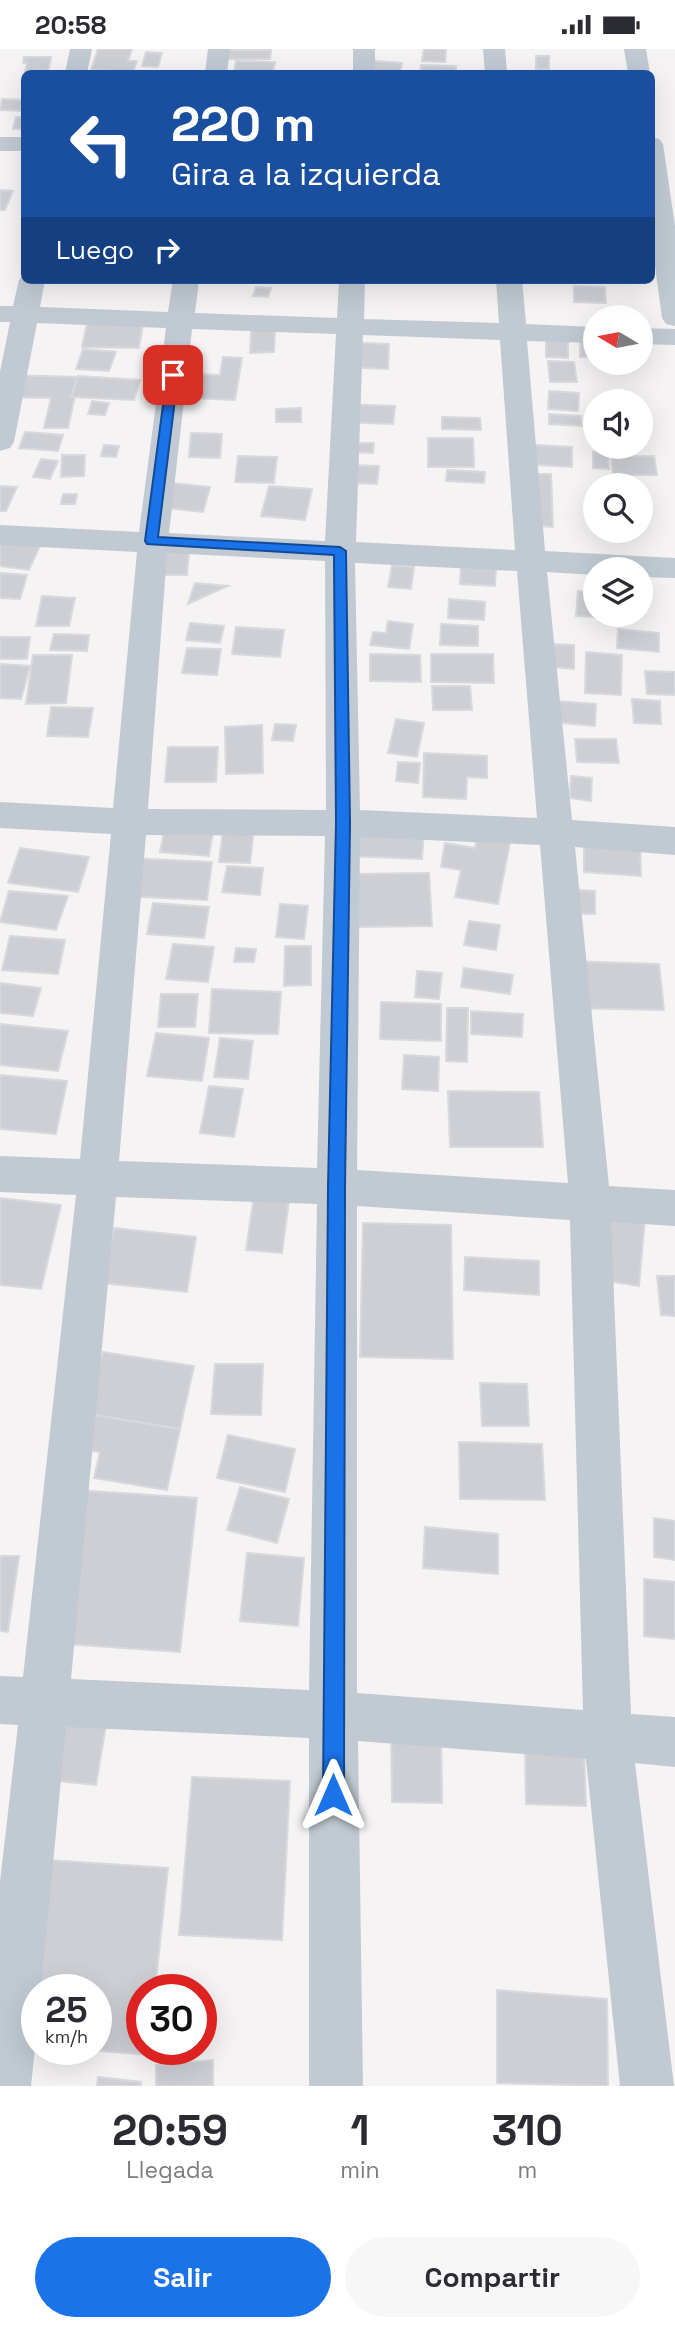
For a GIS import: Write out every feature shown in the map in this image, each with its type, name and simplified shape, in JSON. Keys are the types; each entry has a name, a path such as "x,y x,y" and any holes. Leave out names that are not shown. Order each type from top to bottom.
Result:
{"street":[{"path":"77,70 81,49"},
{"path":"216,70 219,49"},
{"path":"363,70 364,49"},
{"path":"495,49 496,70"},
{"path":"635,49 638,70"},
{"path":"0,144 21,144"},
{"path":"658,153 675,318"},
{"path":"0,442 13,315 30,284"},
{"path":"4,2086 22,1701 98,1179 131,822 151,541 185,284"},
{"path":"336,2086 333,1715 343,823 340,551 352,284"},
{"path":"509,284 531,561 590,1201 607,1739 647,2086"},
{"path":"13,315 583,335"},
{"path":"653,336 675,337"},
{"path":"0,535 675,568"},
{"path":"0,815 131,822 343,823 556,832 675,841"},
{"path":"0,1174 337,1187 675,1208"},
{"path":"22,1701 333,1715 607,1739 675,1742"}],"building":[{"path":"98,49 132,49 128,61 137,61 134,70 91,70"},
{"path":"424,49 446,49 445,62 422,61"},
{"path":"226,50 271,50 270,59 225,59"},
{"path":"146,52 162,53 158,67 142,66"},
{"path":"536,56 549,56 549,69 536,69"},
{"path":"24,57 51,57 48,70 25,70 27,63 23,63"},
{"path":"236,61 275,62 274,70 234,70"},
{"path":"374,61 402,63 401,70 372,70"},
{"path":"421,65 456,66 456,70 420,70"},
{"path":"2,99 21,100 21,111 0,110"},
{"path":"16,117 21,117 21,129 13,129"},
{"path":"0,190 13,191 5,210 0,210"},
{"path":"574,286 605,287 606,303 574,302"},
{"path":"256,287 271,288 268,297 253,296"},
{"path":"87,323 143,324 139,348 82,347"},
{"path":"251,330 275,330 274,352 250,353"},
{"path":"580,334 583,334 583,357 580,357"},
{"path":"546,337 568,338 568,358 546,357"},
{"path":"344,342 389,344 388,369 342,367"},
{"path":"83,349 116,352 109,371 76,369"},
{"path":"223,357 242,358 235,400 192,398 197,374 220,375"},
{"path":"548,361 574,362 577,382 550,382"},
{"path":"5,375 79,377 68,428 44,428 51,398 0,397"},
{"path":"78,376 140,380 134,400 71,397"},
{"path":"549,391 579,393 578,411 548,409"},
{"path":"92,401 109,403 105,415 88,414"},
{"path":"341,404 395,406 393,424 339,422"},
{"path":"301,408 301,422 276,422 276,409"},
{"path":"549,414 581,416 582,426 549,424"},
{"path":"442,417 480,418 481,430 442,429"},
{"path":"25,432 63,435 58,451 19,448"},
{"path":"191,433 222,434 220,458 189,457"},
{"path":"428,438 473,438 474,467 428,467"},
{"path":"349,443 374,443 373,453 348,452"},
{"path":"518,444 572,447 572,467 518,464"},
{"path":"104,445 119,446 116,457 101,456"},
{"path":"62,455 85,455 84,476 61,477"},
{"path":"238,456 277,457 274,483 235,482"},
{"path":"653,456 657,475 613,473 611,459 653,459"},
{"path":"41,459 58,461 50,479 33,477"},
{"path":"593,459 608,459 609,469 593,468"},
{"path":"351,465 379,466 377,484 349,483"},
{"path":"447,470 485,472 484,483 446,481"},
{"path":"527,474 551,474 553,527 528,525"},
{"path":"164,482 210,487 203,512 156,507"},
{"path":"0,486 17,487 6,511 0,511"},
{"path":"269,486 312,489 305,520 261,516"},
{"path":"63,494 77,494 75,504 61,504"},
{"path":"0,536 42,541 29,570 0,566"},
{"path":"156,552 189,552 187,575 154,575"},
{"path":"392,565 414,567 411,589 388,587"},
{"path":"461,567 496,569 495,586 460,584"},
{"path":"0,573 27,575 20,599 0,598"},
{"path":"195,583 228,586 188,604"},
{"path":"578,591 583,591 583,616 576,616"},
{"path":"42,596 75,598 69,626 36,626"},
{"path":"449,599 485,602 484,620 448,618"},
{"path":"388,621 413,624 409,649 370,645 373,632 386,633"},
{"path":"190,623 224,626 220,643 186,640"},
{"path":"441,624 478,626 478,646 440,645"},
{"path":"236,627 284,630 280,657 232,654"},
{"path":"618,629 659,633 659,652 617,648"},
{"path":"54,634 89,635 87,651 50,650"},
{"path":"0,637 30,637 27,659 0,659"},
{"path":"551,644 574,645 574,669 551,667"},
{"path":"187,648 221,649 217,675 182,673"},
{"path":"586,652 622,655 621,695 585,693"},
{"path":"370,654 420,655 421,682 370,681"},
{"path":"431,654 493,654 494,683 431,682"},
{"path":"33,655 72,655 66,703 26,704"},
{"path":"0,664 30,666 21,699 0,698"},
{"path":"645,671 675,672 675,695 647,694"},
{"path":"432,686 470,686 472,710 433,710"},
{"path":"632,699 660,701 661,724 634,723"},
{"path":"541,700 596,704 595,726 540,721"},
{"path":"51,707 93,708 88,737 47,736"},
{"path":"396,719 424,723 417,757 388,753"},
{"path":"275,724 296,725 293,741 272,740"},
{"path":"262,725 263,773 226,774 225,727"},
{"path":"575,739 616,739 619,763 577,762"},
{"path":"168,747 218,747 216,782 165,782"},
{"path":"424,753 487,756 487,778 467,777 466,799 423,797"},
{"path":"398,762 420,763 418,783 396,781"},
{"path":"571,776 592,778 591,801 570,798"},
{"path":"167,816 215,820 209,856 160,852"},
{"path":"347,824 424,827 422,859 345,856"},
{"path":"479,827 512,832 498,904 455,897 461,870 441,867 445,843 475,848"},
{"path":"223,829 254,830 250,863 219,862"},
{"path":"584,837 640,841 641,876 584,872"},
{"path":"20,848 89,857 78,892 8,883"},
{"path":"127,858 212,862 207,900 120,896"},
{"path":"227,866 263,868 260,895 222,892"},
{"path":"429,873 432,926 352,927 351,874"},
{"path":"563,889 595,891 595,914 563,913"},
{"path":"9,891 68,896 56,930 0,922"},
{"path":"153,903 209,907 204,938 147,934"},
{"path":"280,904 308,906 304,939 276,937"},
{"path":"469,921 500,925 496,950 464,945"},
{"path":"10,936 65,940 58,974 2,970"},
{"path":"173,944 214,947 208,982 166,979"},
{"path":"285,946 311,946 311,985 284,986"},
{"path":"236,948 256,949 254,962 234,962"},
{"path":"564,961 659,964 664,1010 567,1008"},
{"path":"464,968 513,975 510,994 461,987"},
{"path":"417,971 442,973 439,999 415,997"},
{"path":"0,983 41,988 33,1016 0,1013"},
{"path":"212,989 281,992 278,1034 209,1033"},
{"path":"161,994 198,994 195,1027 158,1027"},
{"path":"381,1002 441,1004 441,1041 380,1039"},
{"path":"447,1008 468,1008 467,1062 446,1061"},
{"path":"471,1011 523,1014 522,1037 471,1034"},
{"path":"0,1024 68,1031 58,1071 0,1065"},
{"path":"156,1033 209,1038 202,1081 147,1076"},
{"path":"220,1038 253,1041 248,1079 214,1077"},
{"path":"404,1055 439,1057 438,1091 402,1089"},
{"path":"0,1075 67,1081 56,1134 0,1129"},
{"path":"209,1086 243,1089 234,1137 200,1133"},
{"path":"448,1091 539,1092 543,1147 450,1147"},
{"path":"255,1189 290,1193 282,1253 246,1250"},
{"path":"0,1198 61,1205 41,1289 0,1285"},
{"path":"601,1211 645,1218 639,1286 595,1279"},
{"path":"363,1223 451,1225 453,1359 360,1357"},
{"path":"114,1228 196,1237 187,1292 103,1283"},
{"path":"465,1257 539,1261 539,1295 464,1290"},
{"path":"657,1276 675,1276 675,1316 661,1315"},
{"path":"103,1352 194,1366 180,1429 88,1414"},
{"path":"215,1364 263,1364 261,1415 211,1414"},
{"path":"480,1383 527,1384 529,1426 482,1426"},
{"path":"88,1414 180,1429 167,1490 94,1478 100,1452 79,1449"},
{"path":"228,1435 295,1449 285,1492 217,1478"},
{"path":"459,1442 542,1444 545,1500 460,1499"},
{"path":"240,1487 289,1499 277,1543 227,1530"},
{"path":"75,1490 197,1498 180,1652 52,1643"},
{"path":"654,1518 675,1521 675,1560 654,1557"},
{"path":"425,1527 498,1534 498,1574 423,1568"},
{"path":"247,1553 304,1558 298,1626 240,1621"},
{"path":"0,1556 19,1556 8,1632 0,1631"},
{"path":"644,1579 675,1582 675,1639 644,1636"},
{"path":"62,1696 110,1701 96,1785 47,1780"},
{"path":"391,1720 441,1721 442,1803 392,1802"},
{"path":"525,1745 584,1749 586,1806 526,1804"},
{"path":"192,1777 290,1781 282,1940 179,1935"},
{"path":"48,1860 168,1868 157,1974 126,1974 126,2053 112,2052 112,1974 31,1974"},
{"path":"497,1990 607,1999 608,2086 497,2083"},
{"path":"156,2065 213,2065 213,2086 156,2086"},
{"path":"98,2077 141,2082 141,2086 97,2086"}],"route":[{"path":"173,375 151,541 340,551 343,823 337,1187 333,1795"}]}
